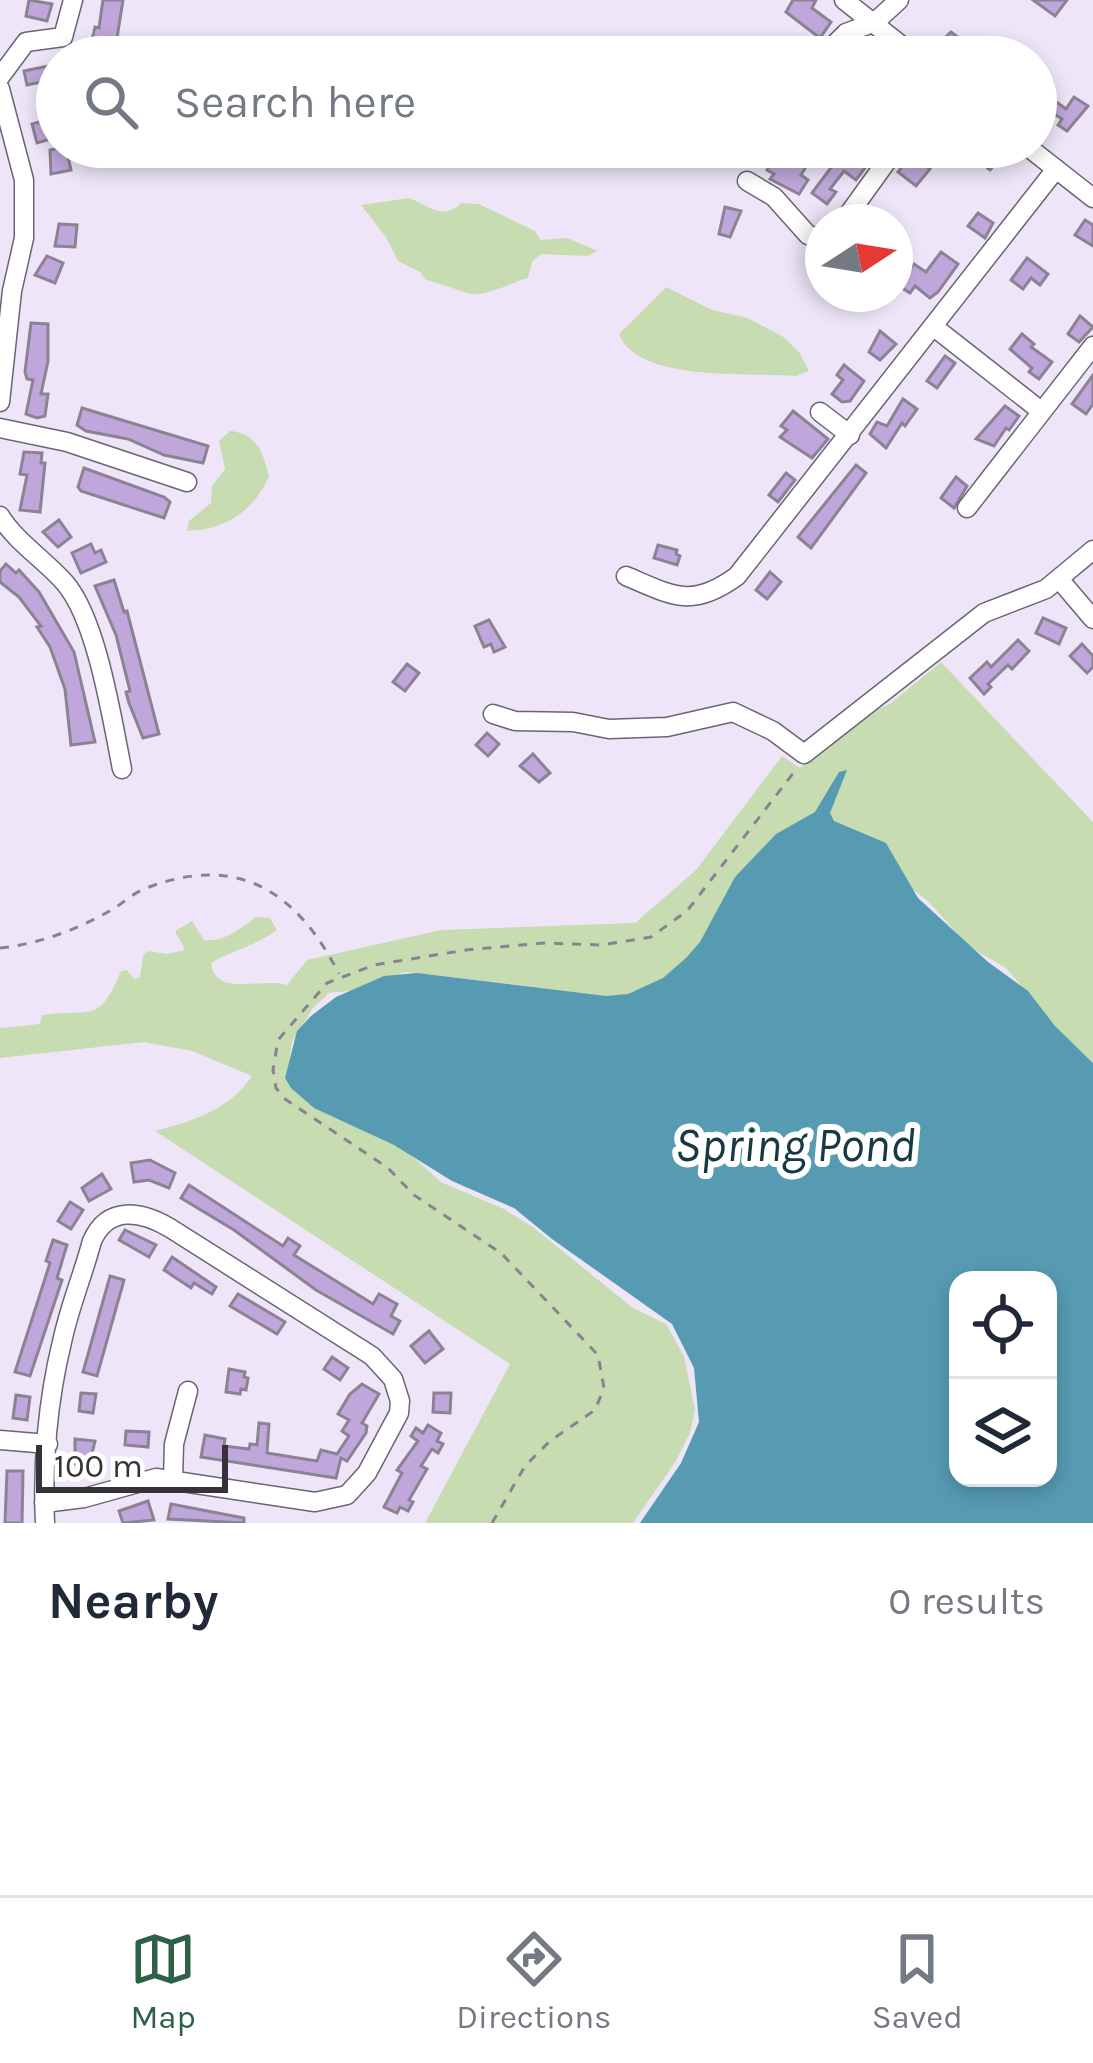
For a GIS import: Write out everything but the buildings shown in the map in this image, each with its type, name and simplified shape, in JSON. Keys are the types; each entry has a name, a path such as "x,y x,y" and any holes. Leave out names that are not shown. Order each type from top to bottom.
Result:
{"street":[{"path":"63,36 73,0"},
{"path":"844,0 891,36"},
{"path":"843,36 875,22 899,0"},
{"path":"0,76 26,42 36,41"},
{"path":"0,89 24,180 24,238 9,264 11,291 0,403"},
{"path":"856,204 883,168"},
{"path":"626,576 687,598 711,594 723,586 755,557 1056,169 1093,198"},
{"path":"747,181 774,197 805,232"},
{"path":"934,327 1041,411"},
{"path":"967,508 1093,346"},
{"path":"820,412 850,435"},
{"path":"0,428 67,442 187,482"},
{"path":"0,516 68,585 97,662 122,769"},
{"path":"493,714 515,721 547,720 609,729 667,727 726,711 761,724 804,754 985,613 1046,589 1093,550"},
{"path":"1059,579 1093,619"},
{"path":"135,1213 372,1356 393,1379 400,1401 392,1432 367,1473 355,1489 335,1500 315,1502 172,1479 141,1480 45,1513 48,1444 60,1349 92,1241 97,1229 115,1216 135,1213"},
{"path":"172,1479 174,1444 188,1391"},
{"path":"0,1440 48,1444"}],"path":[{"path":"492,1523 525,1466 595,1410 604,1388 594,1347 501,1252 414,1195 388,1168 290,1103 276,1088 274,1052 282,1033 320,988 374,965 466,950 544,943 602,945 651,937 674,923 703,892 786,786 804,754"},
{"path":"0,948 67,931 149,887 222,875 259,885 300,914 319,935 339,976"}],"green space":[{"path":"409,198 442,211 461,203 479,204 535,231 541,240 567,238 598,251 587,256 541,254 532,262 528,278 485,293 469,293 426,280 398,261 361,205"},
{"path":"666,287 712,310 748,318 785,338 809,371 796,376 725,374 648,361 630,350 619,334"},
{"path":"230,431 253,440 269,476 237,516 214,527 187,531 189,521 211,503 212,486 225,469 219,441"},
{"path":"941,662 1093,822 1093,1062 1060,1032 1006,968 968,946 929,902 898,878 695,971 618,997 575,996 405,972 359,990 329,993 313,1008 292,1042 287,1075 404,1149 441,1182 504,1209 534,1228 633,1308 666,1324 684,1356 695,1410 676,1461 633,1523 425,1523 510,1364 155,1131 221,1106 252,1076 192,1051 144,1042 0,1058 0,1028 40,1024 42,1015 92,1011 106,1000 121,971 127,970 134,979 140,977 143,955 148,951 185,950 175,931 192,921 204,940 212,940 232,934 256,917 270,918 277,930 211,963 214,974 230,983 287,985 307,960 441,930 635,923 696,870 782,756 800,768 822,739 891,703"}],"water":[{"name":"Spring Pond","path":"847,770 830,813 834,821 886,843 918,898 988,962 1028,991 1093,1063 1093,1523 640,1523 681,1463 699,1422 694,1368 672,1324 514,1208 314,1108 285,1078 297,1031 311,1016 336,997 384,976 417,973 606,996 628,994 663,978 700,942 735,877 776,834 815,812 839,772"}]}
